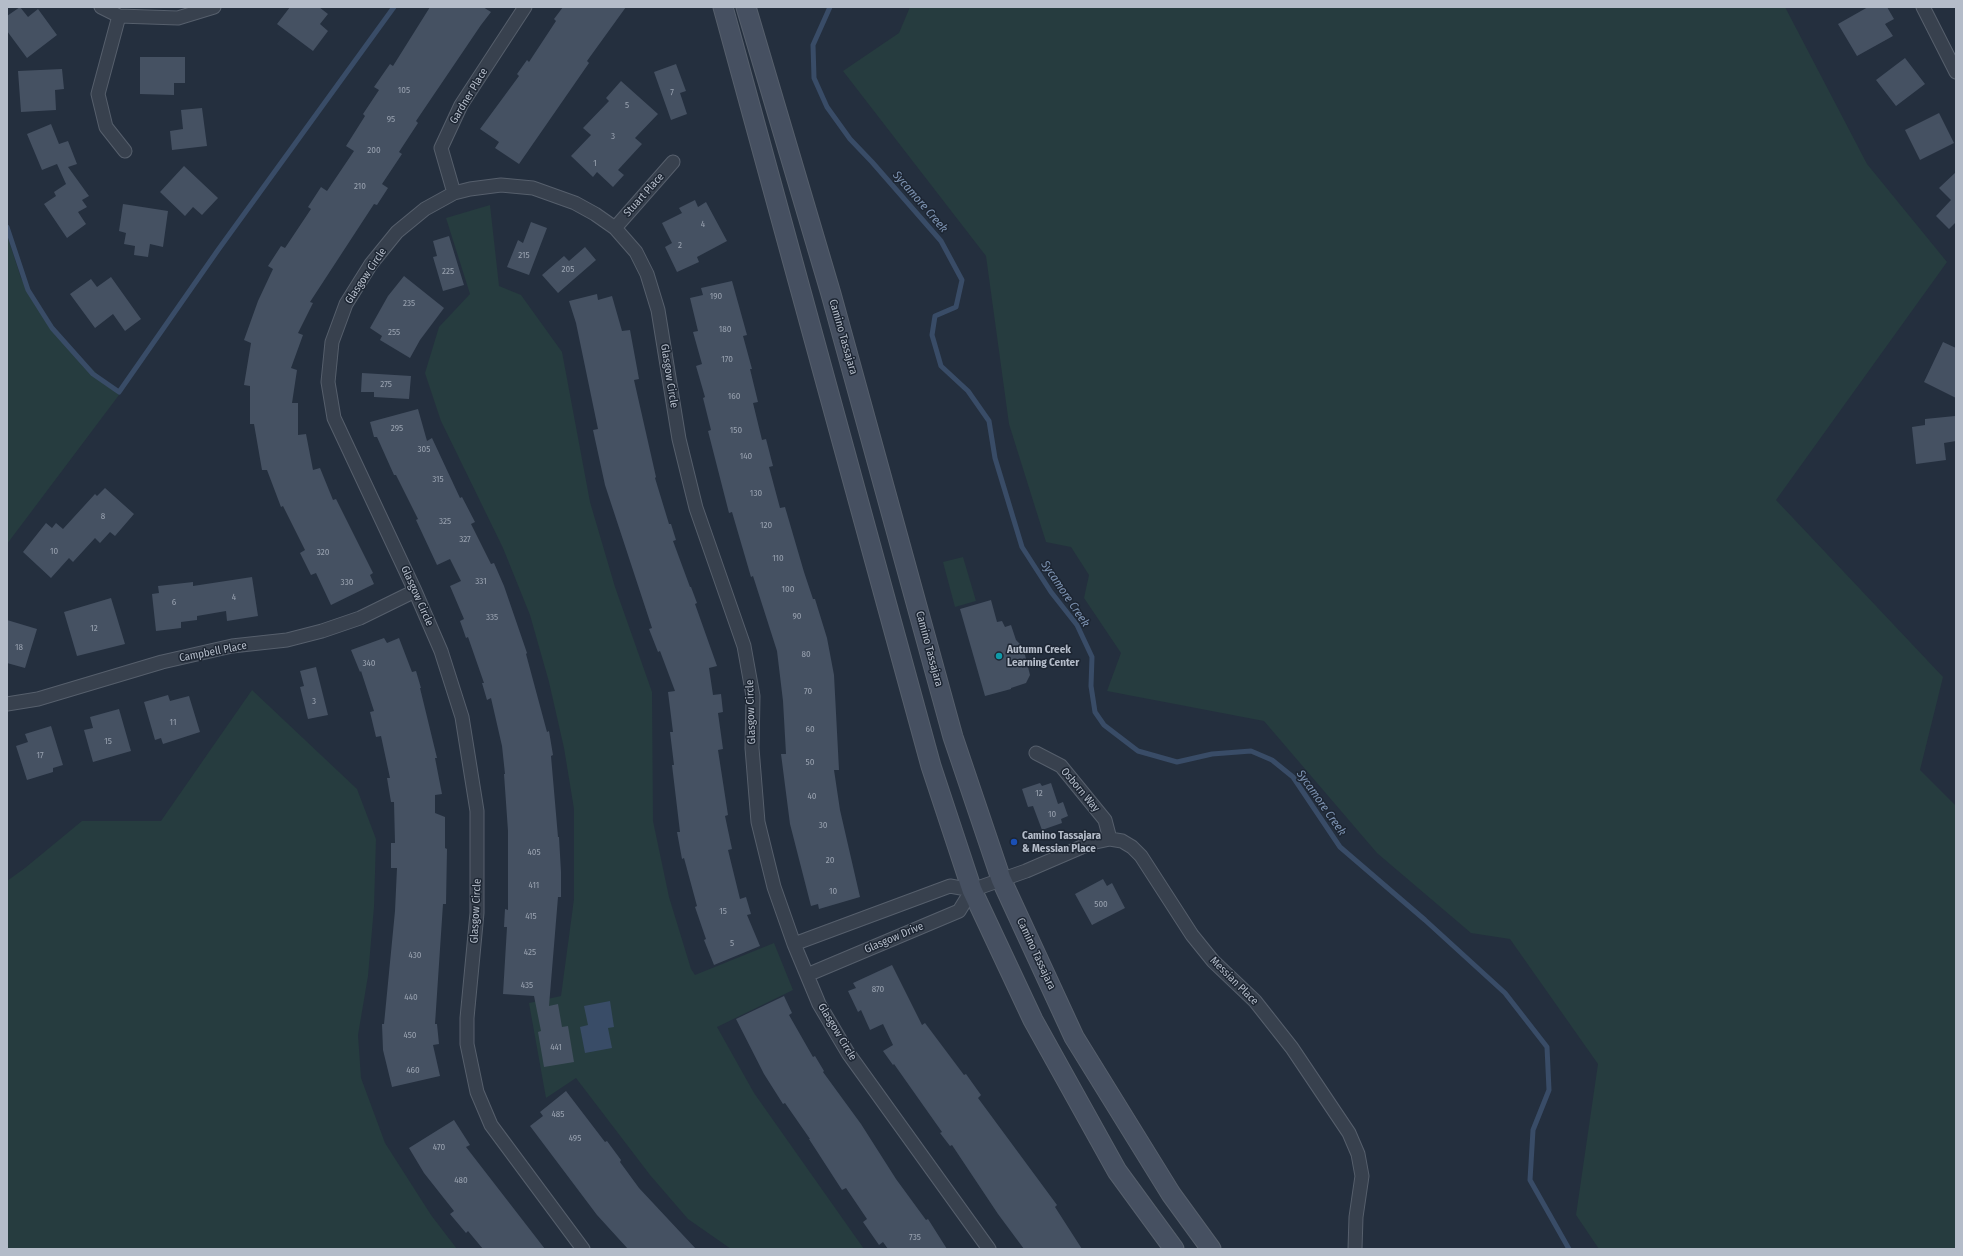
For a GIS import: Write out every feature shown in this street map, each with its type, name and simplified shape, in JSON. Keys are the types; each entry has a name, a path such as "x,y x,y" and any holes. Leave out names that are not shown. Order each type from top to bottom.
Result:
{"main road":[{"path":"723,7 931,766 972,890 1033,1020 1117,1171 1174,1249"},
{"name":"Camino Tassajara","path":"746,7 835,309 953,737 1001,879 1074,1037 1170,1194 1211,1249"}],"street":[{"path":"101,7 119,16 178,18 214,7"},
{"name":"Gardner Place","path":"454,193 440,148 461,105 525,7"},
{"path":"1923,7 1956,72"},
{"path":"119,16 98,94 106,128 125,151"},
{"name":"Stuart Place","path":"615,228 673,162"},
{"name":"Glasgow Circle","path":"583,1249 491,1125 481,1103 474,1079 467,1044 467,1025 477,913 477,811 462,717 441,651 415,591 334,418 328,382 332,342 346,304 371,264 397,232 425,209 454,193 470,188 501,185 533,188 575,203 615,228 636,252 647,274 658,310 679,439 696,508 744,646 753,696 752,748 758,822 774,887 794,944 819,1004 848,1053 989,1249"},
{"name":"Campbell Place","path":"7,704 38,699 170,660 232,646 287,640 322,631 360,618 415,591"},
{"name":"Osborn Way","path":"1036,753 1061,766 1105,820 1110,839"},
{"name":"Messian Place","path":"1001,879 1026,871 1091,842 1110,839 1122,841 1132,847 1141,856 1192,935 1213,961 1255,1001 1292,1048 1349,1133 1358,1154 1362,1176 1356,1217 1355,1249"},
{"path":"794,944 950,886 972,890 1001,879"},
{"name":"Glasgow Drive","path":"807,975 959,911 972,890"}],"green space":[{"path":"910,7 1785,7 1867,164 1947,262 1776,500 1943,677 1920,770 1956,806 1956,1249 1599,1249 1576,1215 1598,1064 1510,939 1471,933 1377,853 1264,721 1107,691 1121,653 1084,598 1089,575 1071,547 1046,542 1009,424 986,256 843,71 899,33"},
{"path":"490,205 499,286 521,295 562,352 590,502 615,587 652,692 653,821 669,897 691,969 695,975 774,943 793,990 717,1027 754,1093 864,1249 731,1249 688,1219 650,1175 576,1078 546,1098 529,1003 561,996 574,899 574,809 564,748 549,682 530,615 503,548 441,421 425,373 439,327 470,294 446,218"},
{"path":"7,235 21,278 64,342 119,395 7,544"},
{"path":"963,557 976,601 955,607 943,562"},
{"path":"252,690 357,789 376,839 374,907 368,976 358,1035 361,1078 385,1143 431,1215 457,1249 7,1249 7,881 82,821 161,821"}],"water":[{"path":"610,1001 614,1027 608,1028 612,1048 585,1053 580,1027 588,1025 584,1006"}],"building":[{"path":"20,7 28,17 38,9 57,35 27,58 7,31 7,16"},
{"path":"290,7 319,7 328,14 320,24 328,31 313,51 277,24"},
{"path":"430,7 483,7 491,12 416,121 418,123 399,152 402,154 382,184 388,188 377,205 374,204 310,302 313,303 298,333 303,335 291,368 297,370 292,403 298,403 298,435 306,434 313,470 320,468 333,500 336,499 373,573 370,575 374,584 331,605 316,573 311,575 300,553 305,550 283,506 281,507 267,470 262,470 254,424 250,424 250,386 244,385 251,343 244,340 258,301 273,269 268,266 281,246 285,248 311,209 308,207 321,187 327,191 354,151 346,146 365,116 363,114 379,90 374,87 390,64 393,66"},
{"path":"563,7 626,7 587,61 589,63 519,164 495,148 499,142 480,129 519,76 517,74 527,60 529,62 556,21 554,19"},
{"path":"1868,7 1887,7 1894,19 1885,24 1893,36 1857,56 1838,24"},
{"path":"140,57 185,57 185,83 174,83 174,95 140,94"},
{"path":"1905,58 1925,84 1896,106 1876,80"},
{"path":"676,64 686,91 680,93 687,114 671,120 654,72"},
{"path":"62,69 64,89 55,90 56,110 21,112 18,71"},
{"path":"621,81 658,114 635,138 642,144 618,170 624,175 613,187 597,172 593,177 571,156 591,135 583,128 609,101 606,98"},
{"path":"202,108 207,146 172,150 170,131 183,129 181,110"},
{"path":"1939,113 1954,143 1920,160 1905,130"},
{"path":"51,124 59,144 68,141 77,164 68,167 89,196 82,200 87,207 78,212 86,224 67,238 44,204 56,196 54,192 66,184 57,164 42,170 27,134"},
{"path":"184,166 218,198 202,215 193,207 185,216 160,192"},
{"path":"1956,172 1956,222 1949,229 1936,216 1951,200 1939,188"},
{"path":"695,200 698,207 706,202 727,241 697,257 699,262 677,272 665,247 672,243 662,223 682,213 679,208"},
{"path":"123,204 168,211 163,247 150,244 148,257 134,255 135,246 124,244 126,233 119,231"},
{"path":"531,222 547,228 529,275 507,267 518,240 523,243"},
{"path":"449,236 464,285 443,291 433,257 437,256 433,241"},
{"path":"585,247 596,260 558,293 542,275 564,256 569,261"},
{"path":"404,276 444,308 420,340 410,358 380,340 382,336 370,328 388,296"},
{"path":"111,277 141,319 125,331 113,314 95,328 70,294 91,279 97,287"},
{"path":"732,281 747,335 743,336 752,369 750,369 758,402 753,403 762,440 766,439 773,466 769,467 780,508 785,507 804,572 813,599 815,599 827,638 834,675 839,770 834,770 840,810 860,897 819,909 818,904 811,906 790,824 781,754 786,754 783,701 777,651 753,576 751,577 732,512 729,513 708,431 711,430 703,398 705,397 696,366 702,364 693,332 698,331 690,298 703,295 701,288"},
{"path":"597,294 598,300 612,296 622,331 630,330 639,379 634,380 655,478 669,524 671,524 676,540 673,541 697,603 695,604 717,666 709,668 713,695 721,694 723,712 718,713 723,749 718,750 728,815 725,816 732,849 728,850 740,899 746,897 751,914 747,915 760,946 714,965 704,940 706,939 695,907 697,906 684,858 682,859 677,832 680,832 672,765 674,765 670,732 673,732 668,692 675,691 660,651 658,652 649,629 652,628 605,485 593,430 598,429 576,323 569,301"},
{"path":"1943,342 1956,348 1956,398 1924,382"},
{"path":"362,373 411,376 409,399 374,397 374,392 361,392"},
{"path":"418,409 427,441 432,438 460,498 462,497 475,522 471,524 491,564 494,563 504,586 527,653 526,654 547,732 549,731 553,755 551,756 559,837 561,897 558,897 549,1006 558,1004 562,1027 568,1026 574,1062 544,1067 538,1032 541,1031 534,996 503,994 507,927 504,927 505,909 508,910 508,831 502,746 491,698 487,700 482,683 484,683 468,637 466,638 460,621 464,619 450,586 461,581 450,559 437,565 416,520 418,519 396,475 394,475 377,437 374,437 370,422"},
{"path":"1955,416 1956,441 1944,443 1946,460 1916,464 1912,427 1925,425 1925,419"},
{"path":"105,488 134,514 115,536 110,532 100,543 95,538 73,562 69,558 51,578 23,552 46,523 52,528 56,523 63,529 95,494 97,496"},
{"path":"252,577 258,616 227,621 226,611 197,616 197,620 181,622 181,628 156,631 152,594 159,593 158,586 193,582 193,586"},
{"path":"111,598 125,644 77,656 64,612"},
{"name":"Autumn Creek Learning Center","path":"991,600 997,622 1002,621 1005,627 1011,625 1016,640 1023,647 1030,675 1026,683 985,696 960,609"},
{"path":"7,620 37,629 25,668 7,663"},
{"path":"384,638 387,643 399,638 412,672 416,671 437,758 435,758 442,794 435,795 435,813 445,817 445,848 447,849 446,904 443,904 435,1024 437,1024 439,1044 433,1045 440,1076 392,1087 383,1050 382,1024 384,1024 395,911 397,868 391,868 391,843 395,843 394,802 391,802 387,778 390,778 381,736 376,737 370,712 374,711 361,671 360,672 351,650"},
{"path":"316,667 328,715 308,719 300,687 304,686 300,671"},
{"path":"168,695 170,701 189,696 200,732 163,744 161,738 155,740 144,702"},
{"path":"119,709 131,751 93,762 84,730 93,728 90,717"},
{"path":"51,726 63,765 53,768 53,772 27,780 16,746 28,742 25,734"},
{"path":"1040,783 1042,786 1051,783 1058,804 1063,802 1068,816 1061,819 1062,823 1042,830 1033,806 1028,807 1022,789"},
{"path":"1103,879 1107,886 1112,883 1125,908 1092,925 1075,894"},
{"path":"892,965 922,1025 925,1023 981,1095 978,1098 1057,1205 1055,1207 1082,1249 1024,1249 998,1214 952,1145 950,1146 940,1133 942,1132 894,1064 893,1065 883,1051 893,1045 883,1024 870,1030 861,1010 858,1012 848,991 856,988 853,983"},
{"path":"784,996 792,1013 789,1015 813,1057 815,1056 824,1071 823,1072 861,1124 896,1179 926,1220 928,1219 947,1249 888,1249 883,1242 879,1245 863,1222 867,1219 846,1188 842,1190 810,1139 785,1103 783,1104 764,1074 736,1019"},
{"path":"566,1091 605,1142 607,1141 639,1188 696,1249 628,1249 597,1215 530,1126 543,1116 540,1112"},
{"path":"454,1120 470,1145 466,1147 545,1249 483,1249 468,1231 466,1233 450,1214 454,1211 424,1173 409,1148"}],"waterway":[{"path":"7,227 28,290 52,328 93,374 119,392 218,250 394,7"},
{"name":"Sycamore Creek","path":"830,7 813,45 814,78 827,107 850,139 941,241 962,280 956,307 935,316 932,335 941,366 968,391 989,421 995,458 1022,547 1051,592 1077,625 1092,657 1091,686 1095,712 1104,725 1138,751 1177,762 1212,754 1251,751 1272,760 1293,777 1340,847 1425,920 1505,993 1547,1047 1549,1090 1533,1130 1530,1180 1569,1249"}],"place":[{"name":"Autumn Creek Learning Center","path":"999,656"},
{"name":"Camino Tassajara & Messian Place","path":"1014,842"}]}
